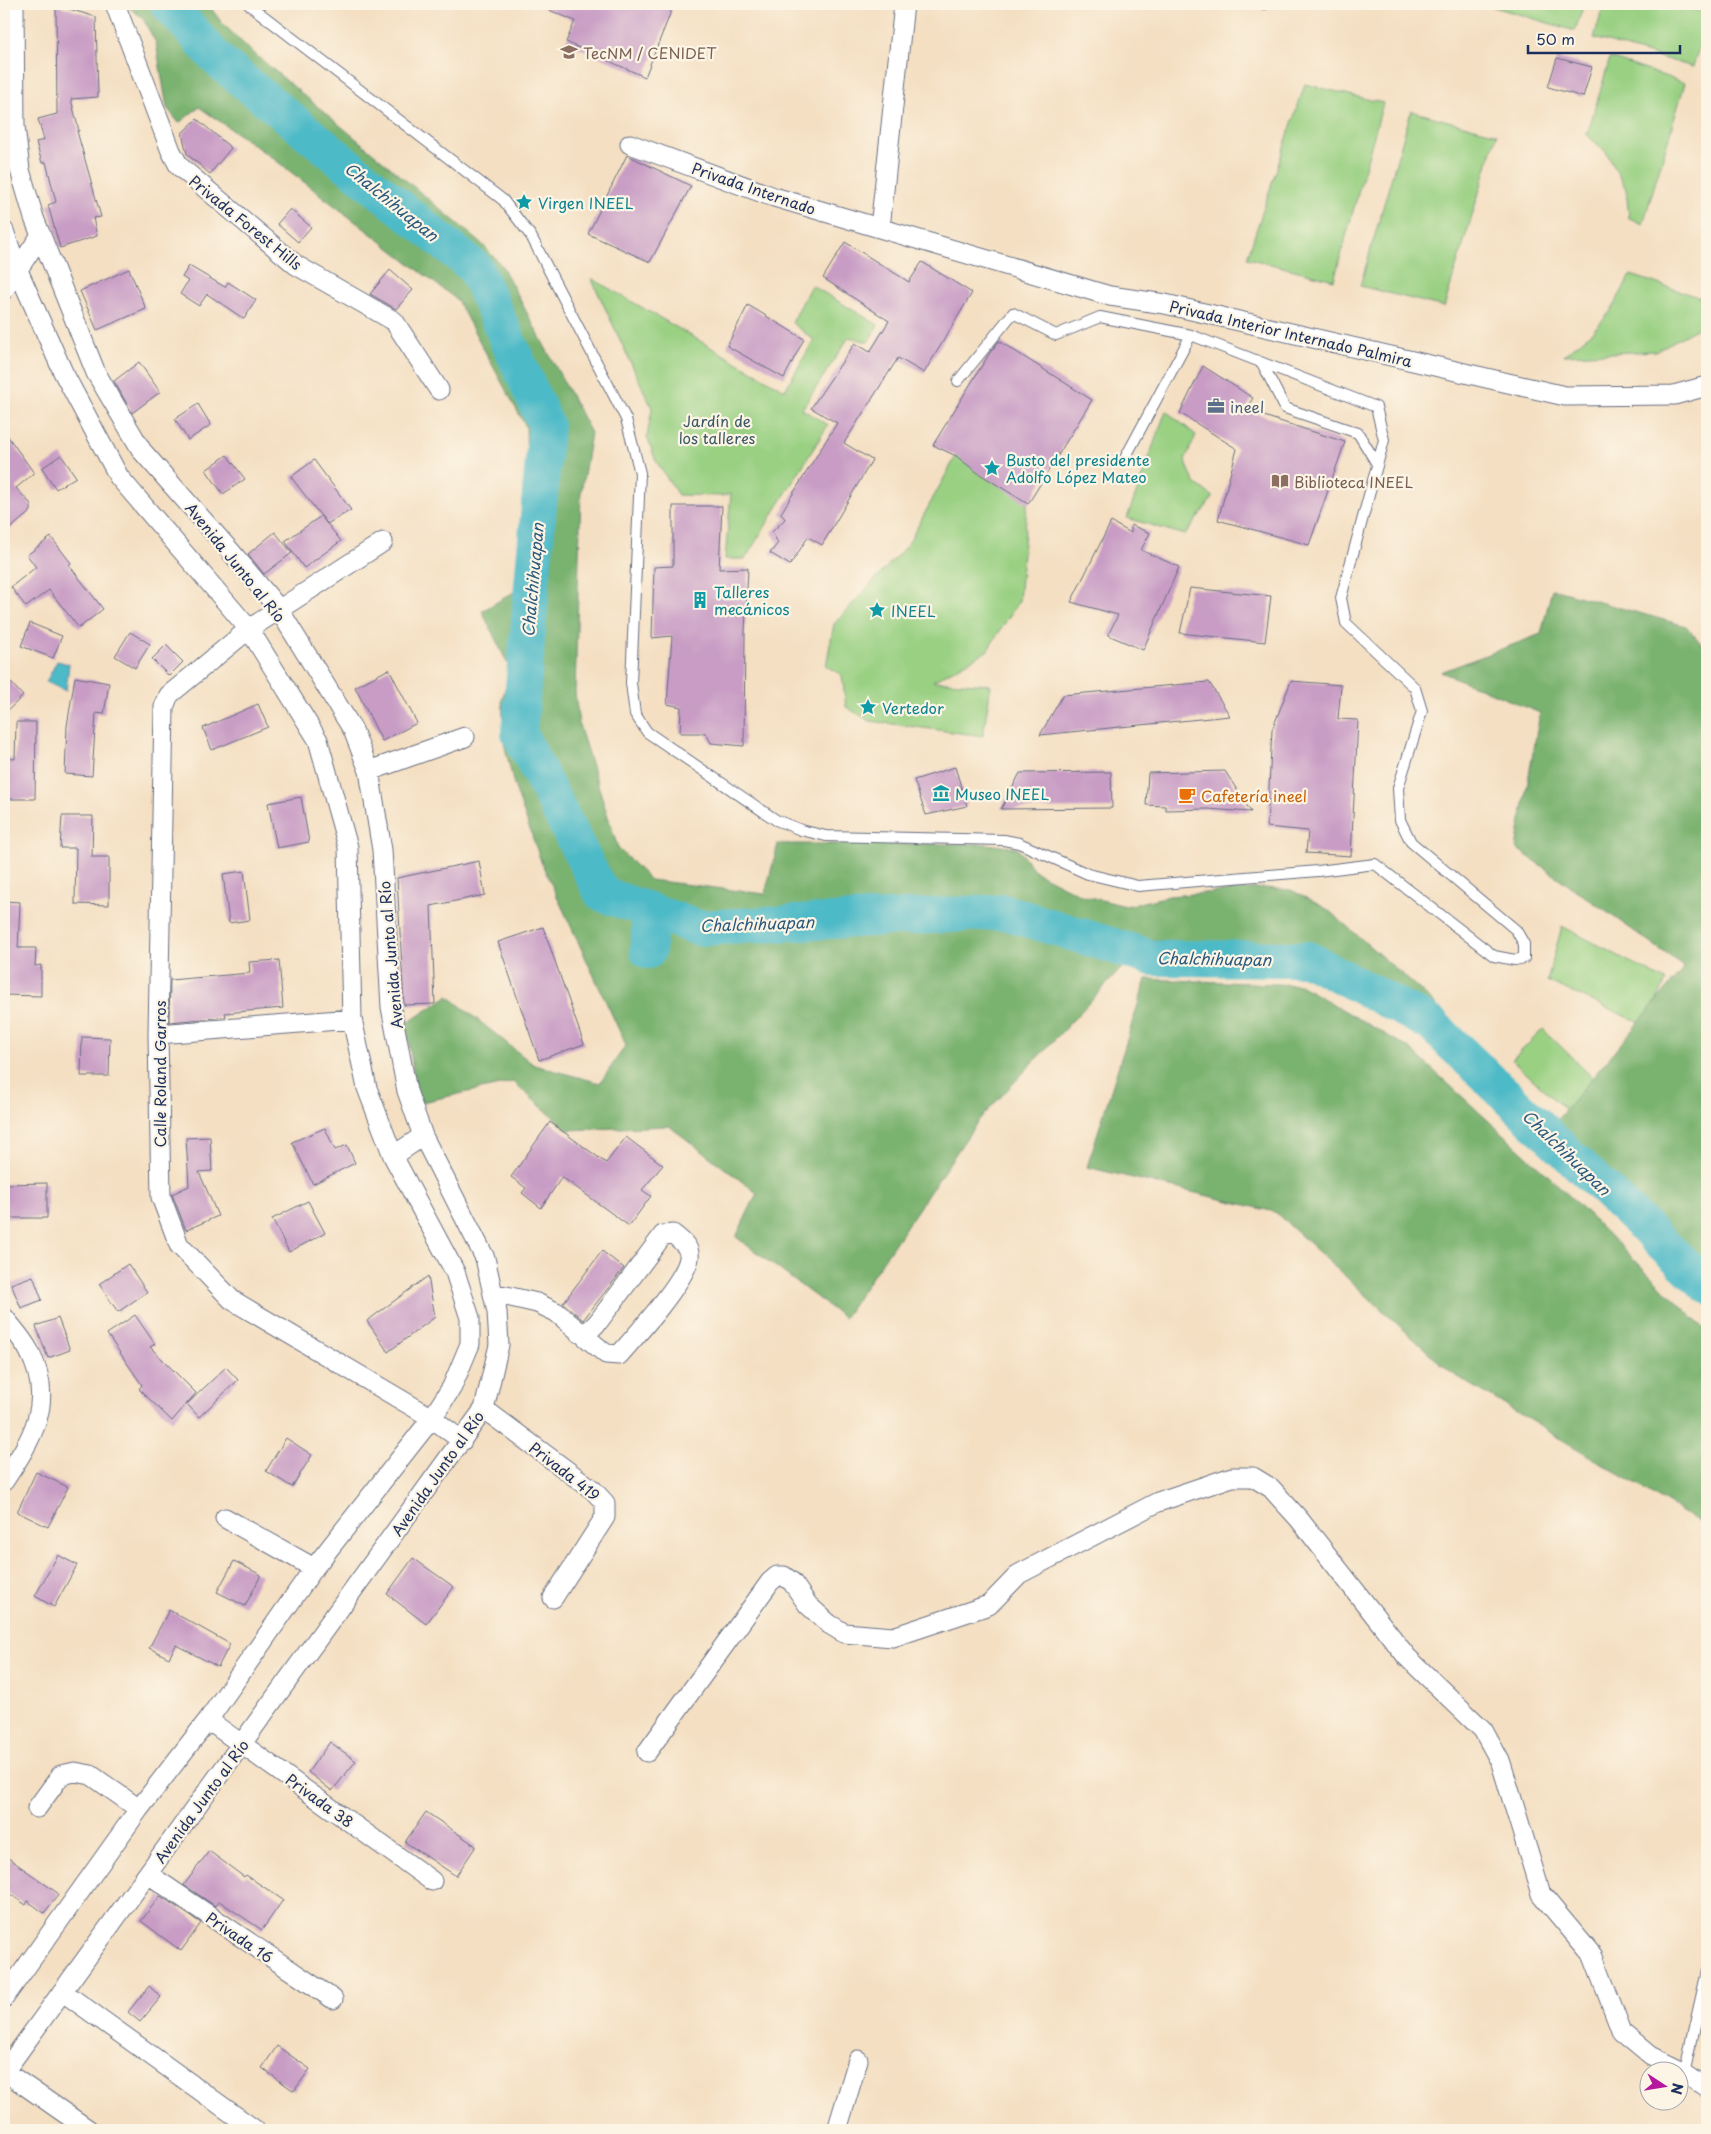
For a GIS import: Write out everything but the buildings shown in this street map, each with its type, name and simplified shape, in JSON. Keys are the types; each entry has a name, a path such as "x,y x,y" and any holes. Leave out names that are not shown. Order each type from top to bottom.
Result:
{"street":[{"name":"Avenida Junto al Río","path":"4,2071 484,1409 499,1345 497,1312 484,1258 423,1136 407,1091 391,1006 382,850 369,771 353,730 278,608 142,451 96,373 34,218 12,171 15,126 14,4"},
{"name":"Privada Forest Hills","path":"115,4 171,151 179,166 296,265 394,321 440,390"},
{"path":"880,228 904,4"},
{"name":"Privada Internado","path":"630,144 774,197 880,228"},
{"name":"Privada Interior Internado Palmira","path":"880,228 1110,296 1165,304 1565,396 1674,395 1707,386"},
{"path":"4,231 17,268 63,372 119,477 249,629 318,740 348,847 352,1019 367,1088 393,1156 455,1272 470,1318 470,1344 452,1387 432,1418 314,1568 208,1720 139,1809 4,1998"},
{"path":"4,290 40,235"},
{"name":"Calle Roland Garros","path":"383,542 278,608 249,629 169,695 164,707 158,1034 161,1197 179,1245 232,1300 432,1418 462,1441"},
{"path":"369,771 465,737"},
{"path":"158,1034 352,1019"},
{"path":"393,1156 423,1136"},
{"path":"493,1293 537,1303 556,1312 579,1333 606,1354 619,1355 648,1322 684,1272 689,1258 687,1246 673,1234 663,1235 598,1322 590,1330 579,1333"},
{"path":"4,1317 29,1349 38,1371 41,1396 37,1426 4,1482"},
{"name":"Privada 419","path":"484,1409 593,1490 605,1503 605,1517 553,1598"},
{"path":"648,1752 770,1582 777,1576 784,1576 792,1582 808,1605 829,1624 844,1633 893,1638 989,1604 1019,1574 1158,1502 1232,1477 1253,1477 1271,1488 1299,1518 1407,1657 1483,1730 1501,1763 1541,1894 1593,1956 1622,2032 1651,2056 1663,2062"},
{"path":"226,1518 314,1568"},
{"name":"Privada 38","path":"208,1720 432,1881"},
{"path":"37,1808 61,1775 75,1772 91,1775 139,1809"},
{"name":"Privada 16","path":"148,1874 333,1999"},
{"path":"63,1992 255,2130"},
{"path":"837,2130 858,2060"},
{"path":"4,2071 89,2130"},
{"path":"1688,2075 1707,2088"}],"lane":[{"path":"248,4 504,200 531,236 626,419 640,473 631,682 635,714 647,732 776,820 801,830 826,836 1004,840 1019,844 1088,874 1138,886 1318,871 1375,864 1494,956 1515,960 1524,958 1524,944 1516,930 1411,842 1400,820 1398,788 1422,711 1415,688 1346,622 1341,598 1384,440 1376,407 1191,335 1100,317 1056,335 1013,313 958,380"},
{"path":"1124,460 1191,335"},
{"path":"1264,365 1285,408 1358,433 1377,464"},
{"path":"1686,2062 1707,1971"}],"green space":[{"path":"124,4 208,4 222,23 251,51 481,243 502,266 591,433 581,493 575,692 579,725 618,848 650,880 765,894 778,844 987,844 1017,848 1036,872 1081,895 1126,906 1169,896 1264,888 1291,890 1327,909 1420,990 1556,1121 1685,967 1516,848 1540,713 1441,672 1541,634 1552,589 1686,626 1707,650 1707,1291 1666,1255 1633,1220 1485,1082 1333,976 1282,952 1250,945 1180,944 1149,939 978,1121 844,1318 736,1237 757,1193 669,1126 568,1130 513,1082 418,1103 406,1024 448,996 534,1065 600,1083 626,1045 542,864 514,785 504,743 502,700 510,669 482,611 519,589 528,533 526,427 457,300 274,159 199,107 179,123 167,108 156,43 142,17"},
{"path":"1484,4 1584,4 1575,31"},
{"path":"1604,4 1677,4 1707,14 1707,21 1693,67 1594,38"},
{"path":"1610,58 1685,83 1643,224 1629,218 1626,189 1606,152 1587,135"},
{"path":"1305,84 1383,103 1334,280 1247,258"},
{"path":"1411,111 1497,134 1444,307 1360,286"},
{"path":"1631,275 1707,300 1707,323 1656,351 1564,355 1591,333 1610,312"},
{"name":"Jardín de los talleres","path":"591,278 785,390 814,340 792,323 811,285 878,325 868,342 849,337 802,409 828,425 745,559 725,559 731,494 721,496 678,495 656,461 647,437 652,408"},
{"path":"1166,411 1196,435 1185,460 1194,482 1213,497 1185,535 1127,518"},
{"path":"1034,423 1019,601 987,651 933,681 991,685 983,736 870,721 846,707 842,675 826,666 834,624 908,544 956,456"},
{"path":"1562,926 1666,981 1645,1025 1547,981"},
{"path":"1146,979 1300,985 1409,1048 1550,1177 1707,1331 1707,1527 1450,1372 1275,1212 1087,1167"},
{"path":"1543,1029 1600,1085 1572,1116 1512,1060"}],"water":[{"path":"57,661 69,664 66,691 46,682"}],"waterway":[{"name":"Chalchihuapan","path":"168,4 220,62 475,268 546,425 519,733 602,894 699,928 1004,912 1152,958 1308,959 1430,1023 1707,1286"},
{"path":"648,951 650,911"}],"place":[{"name":"TecNM / CENIDET","path":"569,52"},
{"name":"Virgen INEEL","path":"524,202"},
{"name":"ineel","path":"1216,406"},
{"name":"Busto del presidente Adolfo López Mateo","path":"992,468"},
{"name":"Biblioteca INEEL","path":"1280,481"},
{"name":"Talleres mecánicos","path":"700,600"},
{"name":"INEEL","path":"877,610"},
{"name":"Vertedor","path":"868,707"},
{"name":"Museo INEEL","path":"941,793"},
{"name":"Cafetería ineel","path":"1187,795"}]}
